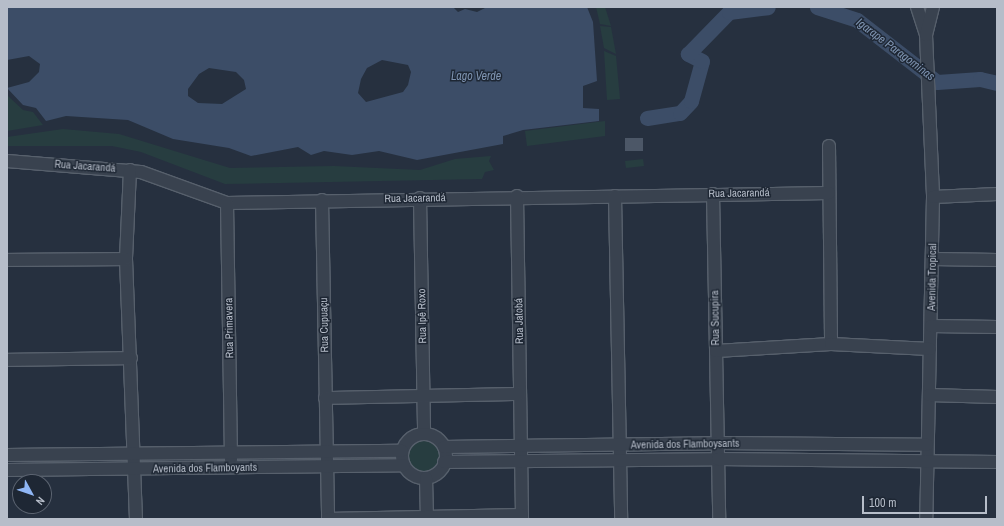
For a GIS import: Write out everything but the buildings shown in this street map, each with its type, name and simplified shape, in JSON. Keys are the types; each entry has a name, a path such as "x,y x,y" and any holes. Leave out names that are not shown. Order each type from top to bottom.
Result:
{"street":[{"path":"917,7 926,35"},
{"path":"926,35 933,7"},
{"name":"Avenida Tropical","path":"926,35 930,90 933,197 933,259 926,519"},
{"path":"829,146 831,344"},
{"name":"Rua Jacarandá","path":"7,161 130,170 227,203 517,196 829,193"},
{"path":"130,170 126,259 131,358 131,470 136,519"},
{"name":"Rua Sucupira","path":"713,194 719,519"},
{"path":"933,197 997,194"},
{"name":"Rua Jatobá","path":"517,196 520,463"},
{"path":"615,196 618,445 620,460 621,519"},
{"name":"Rua Ipê Roxo","path":"420,198 424,434"},
{"name":"Rua Cupuaçu","path":"322,200 326,465"},
{"name":"Rua Primavera","path":"227,203 231,467"},
{"path":"7,260 126,259"},
{"path":"933,259 997,260"},
{"path":"931,326 997,327"},
{"path":"716,351 831,344 930,349"},
{"path":"7,360 131,358"},
{"path":"325,398 520,394"},
{"path":"929,395 997,397"},
{"path":"424,434 432,436 444,447 444,462 440,470 426,478 413,475 404,465 402,451 410,439 424,434"},
{"name":"Avenida dos Flamboysants","path":"444,447 717,442 927,445"},
{"name":"Avenida dos Flamboyants","path":"7,455 402,451"},
{"name":"Avenida dos Flamboysants","path":"444,462 520,463 718,459 928,460 997,462"},
{"path":"326,465 328,519 427,518 522,517 520,463"},
{"name":"Avenida dos Flamboyants","path":"7,470 131,470 326,465 404,465"},
{"path":"426,478 427,518"}],"green space":[{"path":"596,7 605,7 611,26 600,24"},
{"path":"600,26 611,27 616,54 604,48"},
{"path":"604,51 616,56 620,99 607,100"},
{"path":"7,95 23,110 33,112 43,125 7,131"},
{"path":"605,121 605,136 527,146 525,131"},
{"path":"63,129 119,134 230,168 334,166 420,170 455,159 491,156 489,161 494,170 485,172 482,179 225,184 141,152 112,146 7,146 7,137"},
{"path":"643,159 644,166 626,168 625,161"},
{"path":"423,440 435,445 440,457 435,469 423,474 411,469 406,457 411,445"}],"water":[{"name":"Lago Verde","path":"7,7 453,7 458,12 465,9 477,12 487,7 587,7 593,22 597,81 583,86 583,108 599,109 599,121 523,130 503,136 503,144 417,160 379,151 352,155 324,151 311,155 298,147 251,156 229,148 173,139 128,120 66,116 46,121 36,108 23,105 7,88 29,82 39,72 40,64 29,56 7,60","holes":["382,60 408,65 411,72 408,85 403,92 366,102 358,93 361,79 367,68","209,68 236,72 244,80 246,89 222,104 198,103 188,96 188,89 199,74"]}],"waterway":[{"name":"Igarape Paragominas","path":"647,118 680,113 691,101 702,61 688,54 729,12 768,7"},
{"name":"Igarape Paragominas","path":"817,7 857,20 937,82 980,79 997,83"}]}
